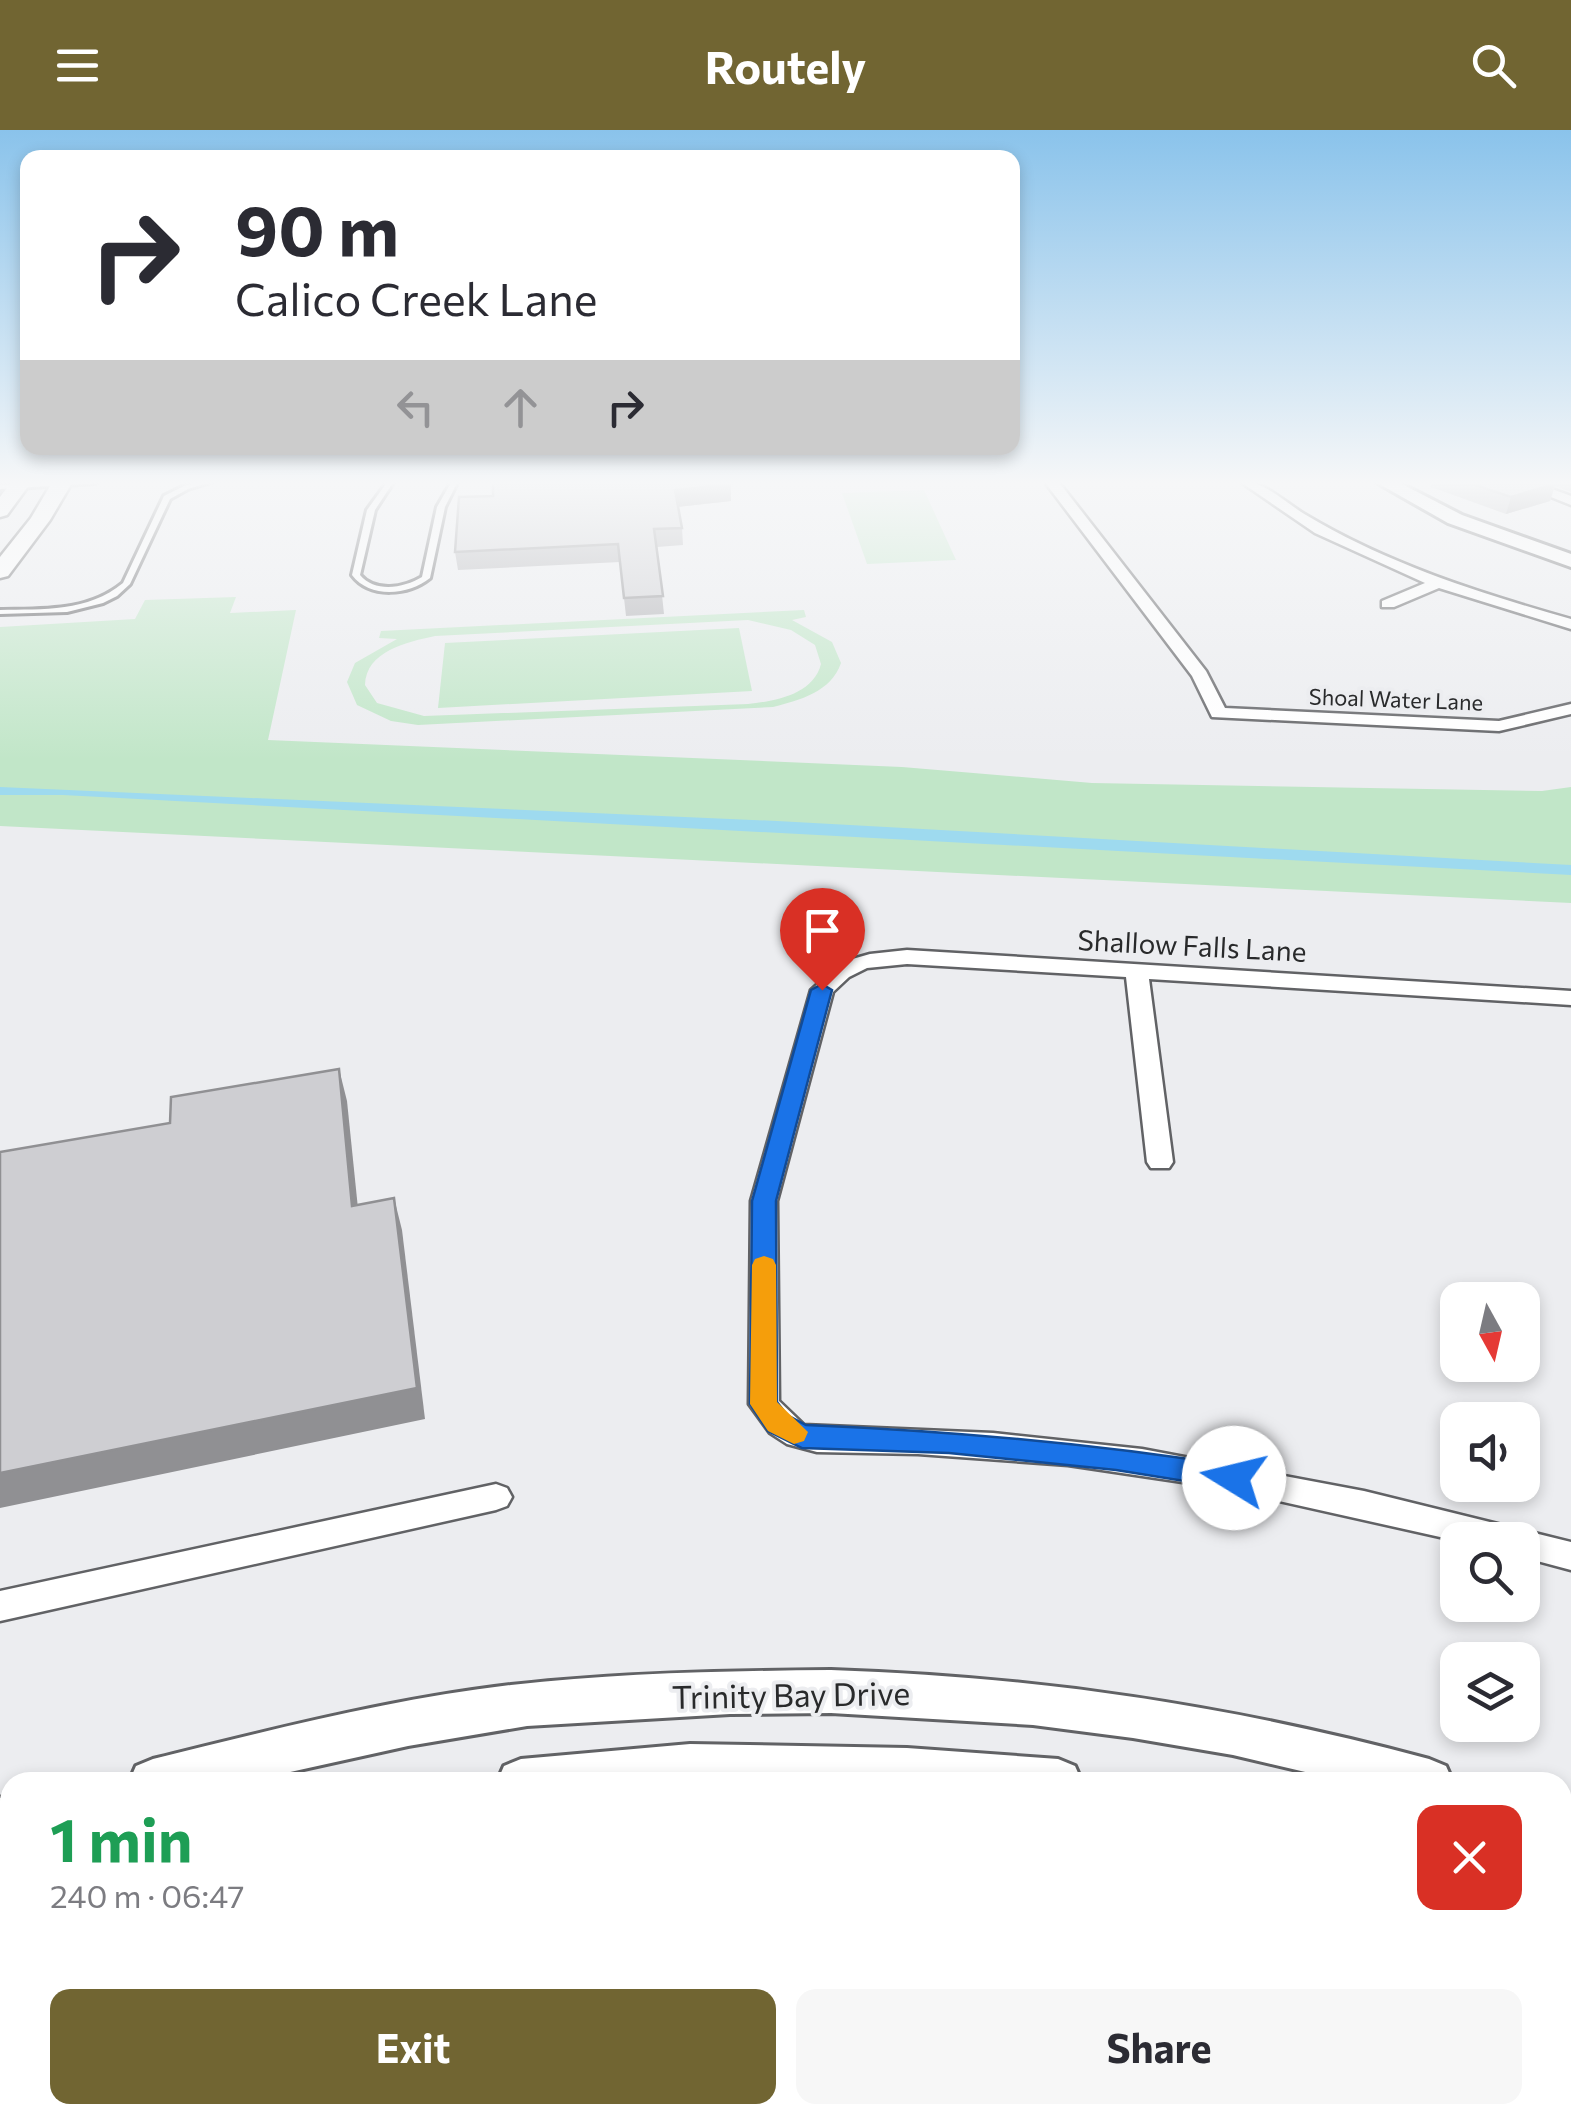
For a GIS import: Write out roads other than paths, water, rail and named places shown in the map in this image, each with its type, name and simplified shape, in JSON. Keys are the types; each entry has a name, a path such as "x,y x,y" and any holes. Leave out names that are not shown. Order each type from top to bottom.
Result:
{"street":[{"name":"Shoal Water Lane","path":"1122,574 1200,675 1218,714 1499,726 1571,710"},
{"path":"1421,574 1571,624"},
{"path":"1388,604 1440,582"},
{"name":"Shallow Falls Lane","path":"1440,1523 1273,1484 1116,1458 949,1442 802,1437 778,1423 764,1404 764,1201 822,990 840,968 868,960 907,958 1571,998"},
{"path":"1137,972 1160,1162"},
{"path":"0,1606 496,1497"},
{"path":"1540,1548 1571,1556"},
{"name":"Trinity Bay Drive","path":"193,1772 276,1751 497,1708 718,1691 888,1690 1015,1700 1194,1727 1395,1772"},
{"path":"626,1772 690,1766 921,1772"}],"lane":[{"path":"0,612 72,608 116,594 131,574"},
{"path":"356,574 362,584 383,590 412,586 427,574"}],"water":[{"path":"0,787 777,821 1571,865 1571,875 63,795 0,795"}]}
